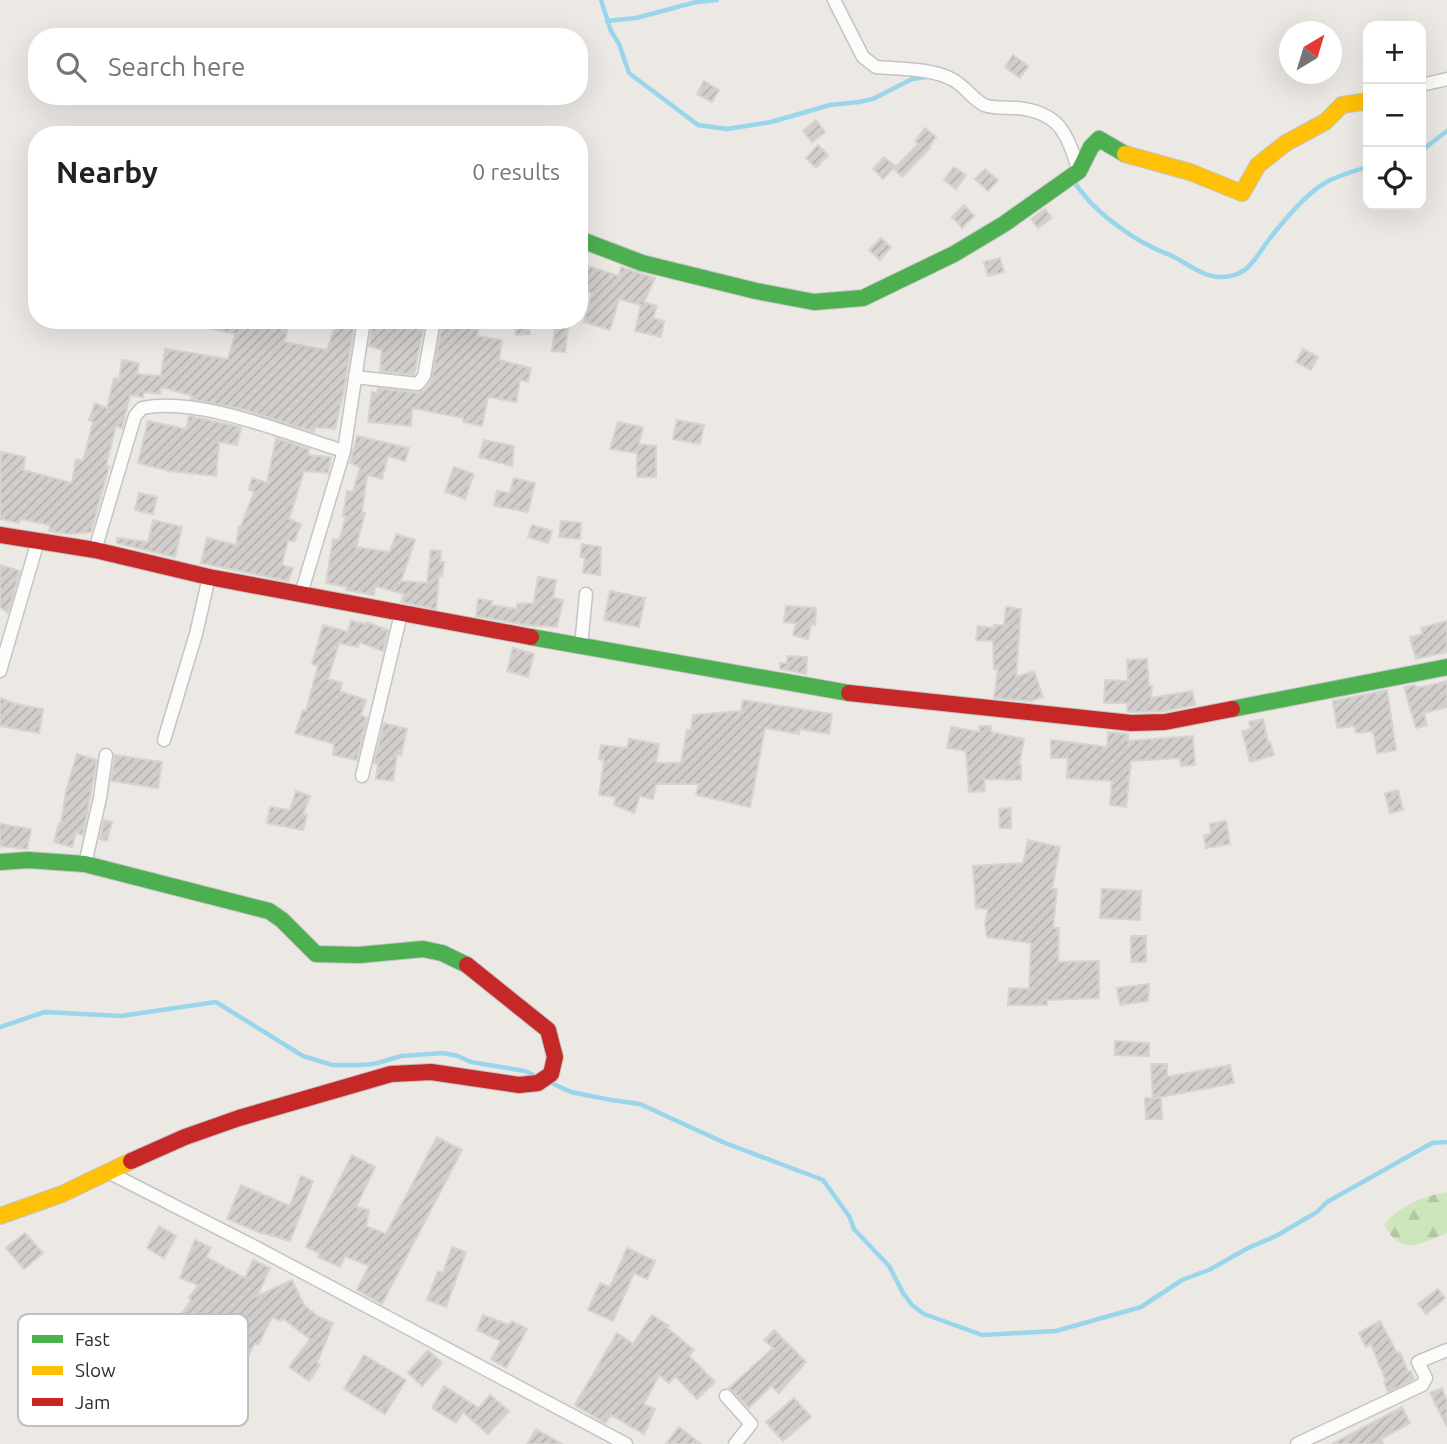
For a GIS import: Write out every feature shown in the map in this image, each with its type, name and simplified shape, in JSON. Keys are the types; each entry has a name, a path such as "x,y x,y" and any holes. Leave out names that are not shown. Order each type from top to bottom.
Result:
{"street":[{"path":"834,0 868,63 876,67 943,75 954,80 986,105 1018,108 1047,116 1059,124 1069,138 1079,171"},
{"path":"1425,84 1447,79"},
{"path":"588,242 642,263 756,291 814,302 863,298 954,254 1004,224 1079,171 1091,147 1099,139 1131,158 1190,172 1242,193 1258,165 1286,143 1325,122 1342,105 1363,102"},
{"path":"301,594 344,451 363,329"},
{"path":"355,377 420,383 424,376 432,329"},
{"path":"95,550 135,416 142,408 176,404 205,410 344,451"},
{"path":"0,535 95,550 209,577 401,614 865,696 1131,723 1165,722 1447,667"},
{"path":"0,671 38,541"},
{"path":"164,740 196,634 209,577"},
{"path":"581,646 586,594"},
{"path":"362,776 401,614"},
{"path":"85,864 100,798 106,755"},
{"path":"0,862 28,860 85,864 269,911 281,918 316,954 359,955 423,949 442,953 470,966 538,1020 548,1030 554,1055 552,1073 545,1081 535,1086 499,1084 431,1072 400,1071 377,1077 237,1118 158,1148 63,1196 0,1216"},
{"path":"110,1173 259,1249 618,1442"},
{"path":"1297,1444 1422,1385 1426,1378 1419,1361 1447,1350"},
{"path":"726,1396 751,1423 735,1444"}],"green space":[{"path":"1447,1192 1447,1233 1420,1244 1404,1244 1391,1235 1384,1225 1413,1203"}],"building":[{"path":"1013,55 1028,66 1020,78 1005,67"},
{"path":"704,81 719,90 712,102 697,94"},
{"path":"816,120 825,132 812,142 803,131"},
{"path":"925,128 936,137 930,148 902,177 894,169 918,144 915,141"},
{"path":"818,145 828,155 816,168 806,158"},
{"path":"884,157 895,166 883,179 873,169"},
{"path":"954,167 966,175 956,189 944,180"},
{"path":"985,169 998,180 988,191 975,179"},
{"path":"964,205 974,216 962,228 952,217"},
{"path":"1045,209 1052,218 1038,228 1031,219"},
{"path":"881,238 891,247 880,260 869,250"},
{"path":"1000,258 1004,272 988,276 984,262"},
{"path":"588,266 619,276 621,267 655,278 644,302 657,306 653,318 664,321 661,337 635,331 641,305 619,299 610,330 588,323 592,293 588,292"},
{"path":"213,329 288,329 284,342 327,350 334,329 354,329 335,429 315,427 314,432 245,410 191,399 192,396 161,387 160,394 144,392 143,397 130,395 122,428 116,426 106,466 109,467 91,532 69,534 49,531 50,525 20,519 19,523 0,519 1,452 25,457 23,470 72,483 76,459 83,461 93,422 89,420 95,403 107,408 114,378 119,379 122,360 139,363 137,374 161,376 165,349 228,359 235,334"},
{"path":"372,329 423,329 414,375 380,371 382,350 369,346"},
{"path":"441,329 479,329 477,336 502,340 499,360 531,368 528,382 520,380 516,402 488,397 482,426 463,422 463,418 412,408 411,426 368,422 372,392 377,393 378,388 418,393 425,390 431,381"},
{"path":"516,329 529,329 530,334 516,335"},
{"path":"555,329 568,329 565,352 552,351"},
{"path":"1303,349 1318,357 1311,370 1296,362"},
{"path":"189,416 241,427 237,445 219,442 216,476 169,471 138,463 148,421 186,429"},
{"path":"677,420 704,425 700,444 673,439"},
{"path":"618,422 643,427 639,444 656,446 656,477 637,477 637,453 610,449"},
{"path":"357,436 409,448 405,461 388,456 382,479 367,475 362,512 365,513 356,547 390,552 396,534 415,540 401,581 427,583 431,550 441,551 440,562 444,562 442,577 439,576 436,609 401,602 404,594 375,586 374,595 326,583 333,539 339,540 346,516 343,516 347,491 353,492 360,467 350,463"},
{"path":"276,438 309,449 308,455 331,457 328,473 304,471 289,519 301,524 294,542 288,540 282,565 293,568 288,581 201,563 207,538 236,545 239,526 254,492 249,490 252,478 267,483"},
{"path":"484,440 514,446 512,466 479,457"},
{"path":"454,467 474,474 465,499 445,492"},
{"path":"514,478 535,483 528,512 494,506 497,491 510,493"},
{"path":"139,493 157,497 153,514 135,510"},
{"path":"153,520 182,527 175,557 117,543 117,538 148,542"},
{"path":"561,521 581,523 580,539 559,537"},
{"path":"532,525 552,531 548,543 528,537"},
{"path":"582,544 601,547 600,575 583,573 585,558 580,557"},
{"path":"0,565 20,571 8,613 0,607"},
{"path":"538,577 556,580 553,598 563,600 557,627 476,616 478,599 492,601 491,605 517,609 517,604 534,603"},
{"path":"610,591 645,598 639,627 604,620"},
{"path":"786,606 816,608 815,625 811,624 808,639 793,635 796,623 784,622"},
{"path":"1006,607 1021,609 1016,677 1034,671 1043,697 1030,701 994,698 998,669 994,669 993,641 976,640 978,626 994,628 994,625 1004,625"},
{"path":"351,621 367,622 388,630 383,651 359,642 358,647 339,643 328,679 342,683 340,691 366,700 361,715 367,718 357,760 333,755 334,744 295,733 303,710 306,711 318,666 312,664 323,625 348,632"},
{"path":"1447,621 1447,652 1416,659 1410,637 1423,634 1421,628"},
{"path":"513,648 534,654 528,677 507,671"},
{"path":"787,656 807,657 806,674 780,669 780,663 787,663"},
{"path":"1147,659 1149,686 1152,686 1151,698 1192,691 1195,705 1164,711 1131,712 1127,711 1128,703 1104,703 1105,680 1128,681 1127,660"},
{"path":"1447,681 1447,707 1424,713 1427,725 1416,728 1404,687 1415,685 1417,688"},
{"path":"1387,690 1396,750 1377,753 1373,731 1356,733 1355,726 1337,728 1333,701"},
{"path":"0,698 43,709 39,733 0,726"},
{"path":"743,700 832,714 829,734 800,729 799,734 765,728 750,807 696,795 699,784 656,784 653,799 640,796 634,813 614,805 616,797 599,795 604,760 599,759 601,745 627,748 629,739 659,744 656,763 681,763 687,730 691,730 693,715 741,711"},
{"path":"1263,719 1274,755 1250,762 1242,731 1251,729 1249,722"},
{"path":"384,723 407,729 401,755 397,754 393,781 376,779 378,764 374,763"},
{"path":"979,726 991,726 991,732 1024,739 1019,765 1021,780 984,779 985,791 969,792 966,751 947,748 951,727 980,732"},
{"path":"1108,732 1128,734 1128,741 1193,736 1195,765 1181,766 1180,758 1131,761 1126,807 1110,805 1112,781 1067,778 1068,758 1051,758 1051,740 1107,747"},
{"path":"77,754 97,760 83,835 76,833 72,847 54,842"},
{"path":"115,755 162,762 158,788 111,781"},
{"path":"1398,790 1403,810 1390,813 1385,794"},
{"path":"296,791 310,796 303,814 307,815 303,830 267,823 270,807 290,810"},
{"path":"1011,808 1011,828 1000,828 999,809"},
{"path":"104,820 112,822 107,841 100,839"},
{"path":"1226,821 1230,844 1206,848 1204,835 1211,834 1210,824"},
{"path":"0,824 31,829 27,849 0,846"},
{"path":"1028,840 1060,847 1052,889 1057,889 1053,928 1059,928 1058,962 1099,961 1099,998 1047,1000 1047,1005 1008,1005 1009,988 1029,989 1031,943 987,937 985,923 988,909 976,908 973,866 1023,863"},
{"path":"1102,889 1141,891 1140,920 1100,918"},
{"path":"1131,936 1146,936 1146,962 1131,962"},
{"path":"1149,984 1148,1001 1120,1005 1117,988"},
{"path":"1115,1041 1149,1043 1149,1056 1115,1055"},
{"path":"1151,1064 1167,1064 1167,1077 1230,1065 1234,1083 1156,1098 1161,1098 1162,1119 1146,1119 1145,1098 1153,1098"},
{"path":"437,1137 462,1150 382,1304 357,1290 369,1266 345,1256 340,1267 318,1257 320,1254 306,1247 352,1155 375,1167 356,1207 369,1210 366,1226 386,1234"},
{"path":"301,1176 313,1181 290,1241 227,1219 241,1185 290,1206"},
{"path":"159,1226 176,1236 164,1258 147,1248"},
{"path":"25,1233 43,1253 24,1269 6,1248"},
{"path":"195,1240 211,1248 206,1257 245,1278 253,1260 270,1268 257,1296 292,1280 304,1305 319,1317 333,1323 317,1363 320,1365 309,1381 289,1367 310,1339 282,1318 281,1321 272,1317 258,1345 255,1343 249,1355 248,1314 181,1314 198,1285 180,1278"},
{"path":"452,1247 466,1252 446,1307 427,1300 438,1271 443,1273"},
{"path":"627,1248 655,1261 647,1279 634,1273 613,1321 588,1310 600,1283 610,1287"},
{"path":"1438,1289 1445,1298 1426,1314 1418,1304"},
{"path":"483,1315 509,1325 512,1321 527,1329 506,1368 491,1359 501,1341 477,1330"},
{"path":"652,1315 669,1326 667,1328 694,1350 689,1356 715,1382 697,1399 675,1376 669,1383 659,1375 644,1404 655,1409 644,1434 611,1415 605,1423 575,1405 617,1333 633,1344"},
{"path":"1380,1321 1414,1379 1388,1392 1371,1344 1366,1347 1359,1333"},
{"path":"774,1330 806,1362 779,1393 771,1386 749,1408 729,1388 773,1348 764,1340"},
{"path":"428,1350 442,1363 422,1386 408,1373"},
{"path":"364,1355 406,1380 385,1414 344,1389"},
{"path":"444,1386 479,1408 490,1395 509,1411 488,1434 463,1412 456,1423 432,1408"},
{"path":"1442,1388 1447,1401 1447,1427 1430,1393"},
{"path":"794,1398 811,1417 783,1441 766,1422"},
{"path":"1402,1407 1410,1423 1381,1439 1383,1444 1332,1444"},
{"path":"679,1427 701,1444 666,1444"},
{"path":"536,1429 562,1444 527,1444"}],"waterway":[{"path":"601,0 629,73 698,125 727,129 771,122 830,105 873,99 912,79 927,77"},
{"path":"607,21 636,18 696,2 717,0"},
{"path":"1426,147 1447,131"},
{"path":"1074,181 1091,203 1127,233 1198,271 1219,277 1238,274 1250,265 1288,216 1316,189 1345,174 1363,169"},
{"path":"0,1027 45,1012 121,1016 216,1002 303,1056 332,1065 374,1064 401,1056 443,1053 471,1062 525,1071 536,1076"},
{"path":"547,1081 571,1092 640,1104 725,1143 823,1180 849,1216 854,1229 889,1266 912,1305 924,1314 982,1335 1056,1331 1141,1307 1182,1280 1209,1270 1276,1236 1317,1212 1327,1202 1432,1143 1447,1142"}],"traffic: fast":[{"path":"588,242 642,263 756,291 814,302 863,298 954,254 1004,224 1079,171 1091,147 1099,139 1125,154"},
{"path":"531,637 849,693"},
{"path":"1232,709 1447,667"},
{"path":"0,862 28,860 85,864 269,911 282,920 316,954 359,955 423,949 442,953 467,965"}],"traffic: slow":[{"path":"1125,154 1190,172 1242,193 1258,165 1286,143 1325,122 1342,105 1363,102"},
{"path":"0,1216 62,1194 131,1161"}],"traffic: jam":[{"path":"0,535 95,550 209,577 531,637"},
{"path":"849,693 1131,723 1165,722 1232,709"},
{"path":"131,1161 185,1137 239,1118 391,1074 431,1072 519,1085 538,1083 551,1074 555,1057 548,1030 467,965"}]}
